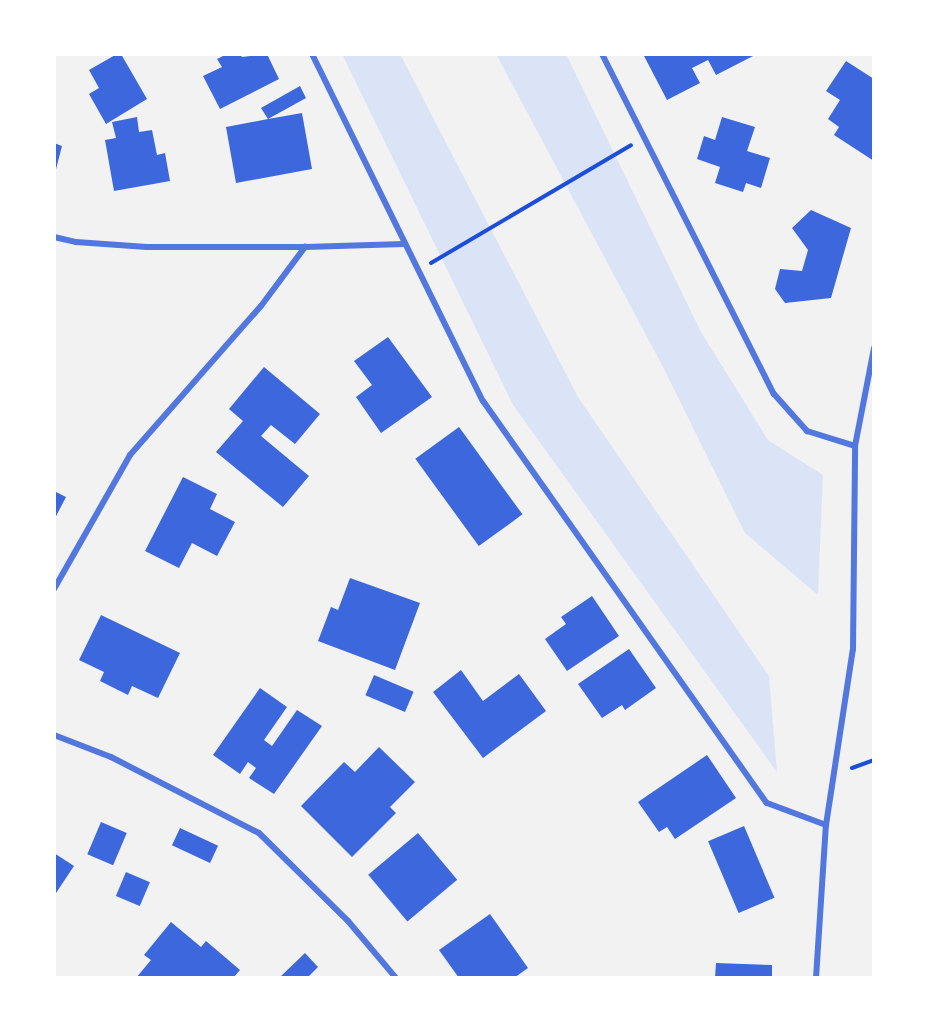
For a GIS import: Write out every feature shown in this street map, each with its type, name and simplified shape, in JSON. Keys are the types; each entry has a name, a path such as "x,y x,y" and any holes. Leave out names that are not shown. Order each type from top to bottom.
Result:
{"street":[{"path":"312,54 483,402 767,802 826,825"},
{"path":"602,54 774,394 807,430 855,446"},
{"path":"54,237 76,242 147,247 305,247 404,244"},
{"path":"54,589 130,455 261,306 305,247"},
{"path":"816,978 826,825 853,649 855,446 874,348"},
{"path":"54,735 111,757 259,833 348,921 396,978"}],"path":[{"path":"417,271 644,137"}],"shaded area":[{"path":"342,54 400,54 578,397 769,676 777,772 513,405"},
{"path":"496,54 566,54 701,332 768,440 823,475 818,595 745,533 663,367"}],"building":[{"path":"121,54 147,99 106,124 89,94 99,88 89,70"},
{"path":"227,54 240,54 242,57 267,54 279,79 220,109 203,76 222,67 217,59"},
{"path":"643,54 757,54 716,75 708,60 692,68 700,83 667,100"},
{"path":"846,61 874,79 874,161 834,135 839,127 828,119 840,100 826,91"},
{"path":"300,86 306,98 268,119 261,108"},
{"path":"302,113 312,169 236,183 226,127"},
{"path":"137,117 139,132 152,130 157,155 165,153 170,181 114,191 105,140 116,138 112,122"},
{"path":"722,117 755,127 747,151 770,158 761,188 746,183 743,192 715,183 720,167 697,159 704,136 715,140"},
{"path":"54,143 62,146 55,173 54,173"},
{"path":"811,210 851,228 831,298 785,303 775,289 780,269 802,271 808,250 792,228"},
{"path":"388,337 432,397 381,433 356,397 372,385 354,361"},
{"path":"264,367 320,414 295,444 271,425 261,436 309,476 283,507 216,452 243,421 229,409"},
{"path":"459,427 522,514 479,546 415,459"},
{"path":"183,477 217,494 210,509 235,522 217,556 192,543 179,568 145,551"},
{"path":"54,491 66,497 54,520"},
{"path":"350,578 420,603 395,670 318,641 331,607 338,610"},
{"path":"592,596 619,636 567,671 545,639 566,624 561,617"},
{"path":"101,615 180,653 158,698 132,686 128,695 100,681 104,672 79,660"},
{"path":"629,649 656,688 625,710 622,705 602,718 578,684"},
{"path":"461,670 483,701 519,674 546,711 483,758 433,692"},
{"path":"374,675 414,692 405,712 365,695"},
{"path":"260,688 287,707 264,740 272,746 297,710 322,726 274,794 249,778 256,768 248,762 240,774 213,755"},
{"path":"379,747 415,782 390,807 396,813 352,857 301,806 344,762 355,772"},
{"path":"707,755 736,798 675,839 667,827 659,832 638,802"},
{"path":"101,822 127,833 113,865 87,854"},
{"path":"744,826 774,898 739,913 708,841"},
{"path":"180,828 218,846 210,863 172,845"},
{"path":"418,833 457,880 407,922 368,875"},
{"path":"54,853 74,866 54,896"},
{"path":"126,872 150,882 140,906 116,896"},
{"path":"490,914 528,968 514,978 459,978 439,950"},
{"path":"171,922 201,947 206,941 240,970 233,978 136,978 151,960 144,955"},
{"path":"305,953 318,967 307,978 279,978"},
{"path":"716,963 772,965 772,978 715,978"}]}
